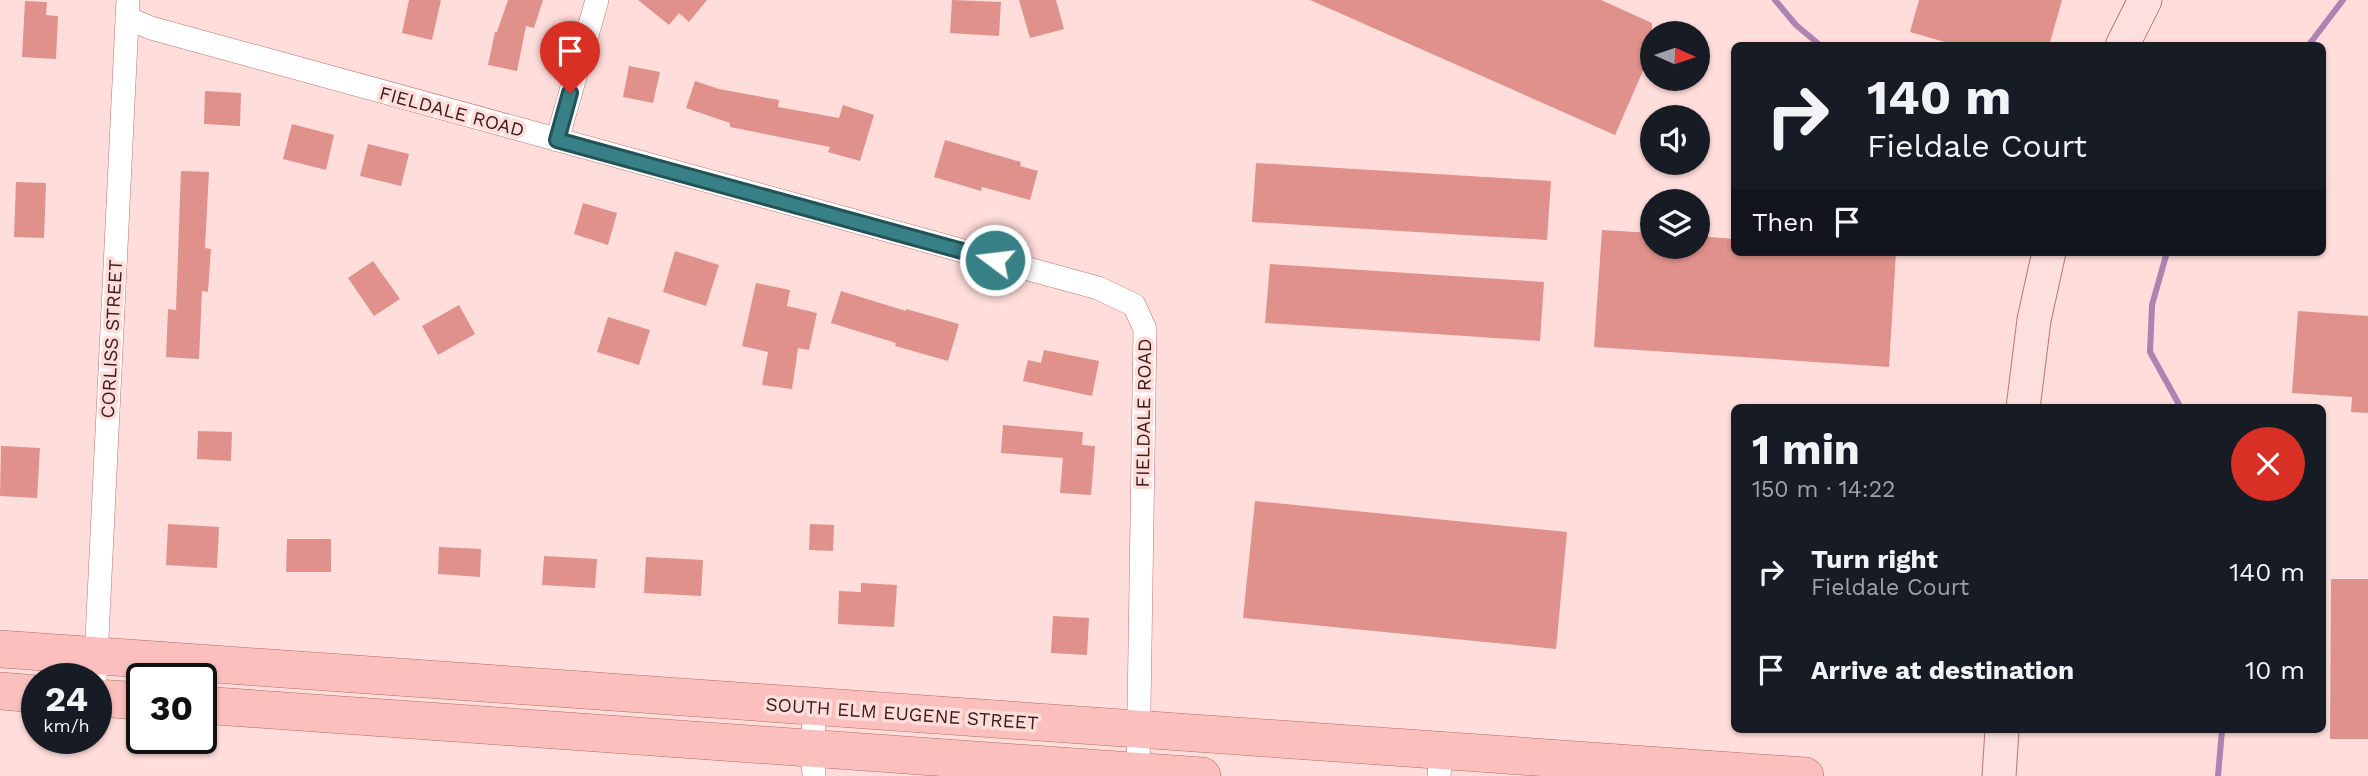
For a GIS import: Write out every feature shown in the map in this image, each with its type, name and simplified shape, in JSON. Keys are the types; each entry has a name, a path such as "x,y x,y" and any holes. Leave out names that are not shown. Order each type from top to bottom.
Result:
{"main road":[{"path":"2124,42 2145,0"},
{"path":"2024,404 2034,320 2048,256"},
{"name":"SOUTH ELM EUGENE STREET","path":"0,649 70,663"},
{"name":"SOUTH ELM EUGENE STREET","path":"112,669 815,707 1139,730 1440,763 1805,776"},
{"path":"0,691 21,693"},
{"path":"217,706 813,762 1202,776"},
{"path":"1999,776 2002,733"}],"street":[{"path":"557,140 597,0"},
{"name":"FIELDALE ROAD","path":"128,9 151,29 1098,288 1134,305 1145,329 1138,772"},
{"name":"CORLISS STREET","path":"95,663 128,9"},
{"path":"813,762 815,707"}],"building":[{"path":"409,0 441,0 432,40 402,33"},
{"path":"508,0 543,0 534,28 526,26 517,71 488,65 495,32"},
{"path":"638,0 707,0 689,22 679,13 669,25"},
{"path":"952,0 1001,2 999,36 950,33"},
{"path":"1019,0 1056,0 1064,29 1030,38"},
{"path":"1310,0 1601,0 1648,21 1640,21 1640,78 1615,135"},
{"path":"1919,0 2062,0 2050,42 1945,42 1910,32"},
{"path":"25,1 47,2 46,15 58,16 56,59 22,57"},
{"path":"629,66 660,72 653,103 623,97"},
{"path":"695,81 719,89 779,100 778,107 839,118 843,105 874,115 860,161 828,152 830,147 730,127 730,123 686,108"},
{"path":"205,91 241,93 240,126 204,124"},
{"path":"292,124 334,135 326,170 283,159"},
{"path":"945,140 1021,162 1020,166 1038,171 1030,200 982,187 981,191 934,177"},
{"path":"368,144 409,154 401,186 360,176"},
{"path":"1256,163 1551,181 1547,240 1252,222"},
{"path":"181,171 209,172 205,248 211,249 208,292 202,291 199,359 166,357 168,309 176,310"},
{"path":"16,182 46,183 44,238 14,237"},
{"path":"583,203 617,213 608,245 574,234"},
{"path":"1602,230 1640,232 1640,259 1710,259 1710,237 1731,239 1731,256 1896,256 1889,367 1594,347"},
{"path":"675,251 719,265 706,306 663,292"},
{"path":"373,261 400,299 374,316 348,278"},
{"path":"1270,264 1544,282 1540,341 1265,323"},
{"path":"756,283 790,290 787,306 817,313 809,350 798,348 792,389 762,385 768,352 742,346"},
{"path":"841,291 959,324 948,361 895,346 896,343 831,323"},
{"path":"459,305 475,334 438,355 422,326"},
{"path":"2298,311 2368,316 2368,413 2351,412 2352,397 2292,393"},
{"path":"608,317 650,330 639,365 597,352"},
{"path":"1044,350 1099,361 1092,396 1023,381 1028,360 1041,363"},
{"path":"1003,425 1083,432 1082,445 1095,446 1091,495 1060,493 1063,458 1001,453"},
{"path":"198,431 232,432 231,461 197,459"},
{"path":"1,446 40,448 37,498 0,496"},
{"path":"1255,501 1567,532 1556,649 1243,618"},
{"path":"168,524 219,527 217,568 166,565"},
{"path":"810,524 834,525 833,551 809,550"},
{"path":"287,539 331,539 331,572 286,572"},
{"path":"439,547 481,549 480,577 438,574"},
{"path":"544,556 597,559 595,588 542,585"},
{"path":"646,557 703,560 701,596 644,593"},
{"path":"2331,579 2368,579 2368,739 2330,739"},
{"path":"861,583 897,585 894,627 838,624 839,591 861,592"},
{"path":"1053,616 1089,618 1087,655 1051,653"}],"waterway":[{"path":"1775,0 1796,25 1816,42"},
{"path":"2311,42 2343,0"},
{"path":"2166,256 2152,305 2150,352 2179,404"},
{"path":"2218,776 2222,733"}],"route":[{"path":"570,93 557,140 995,260"}]}
